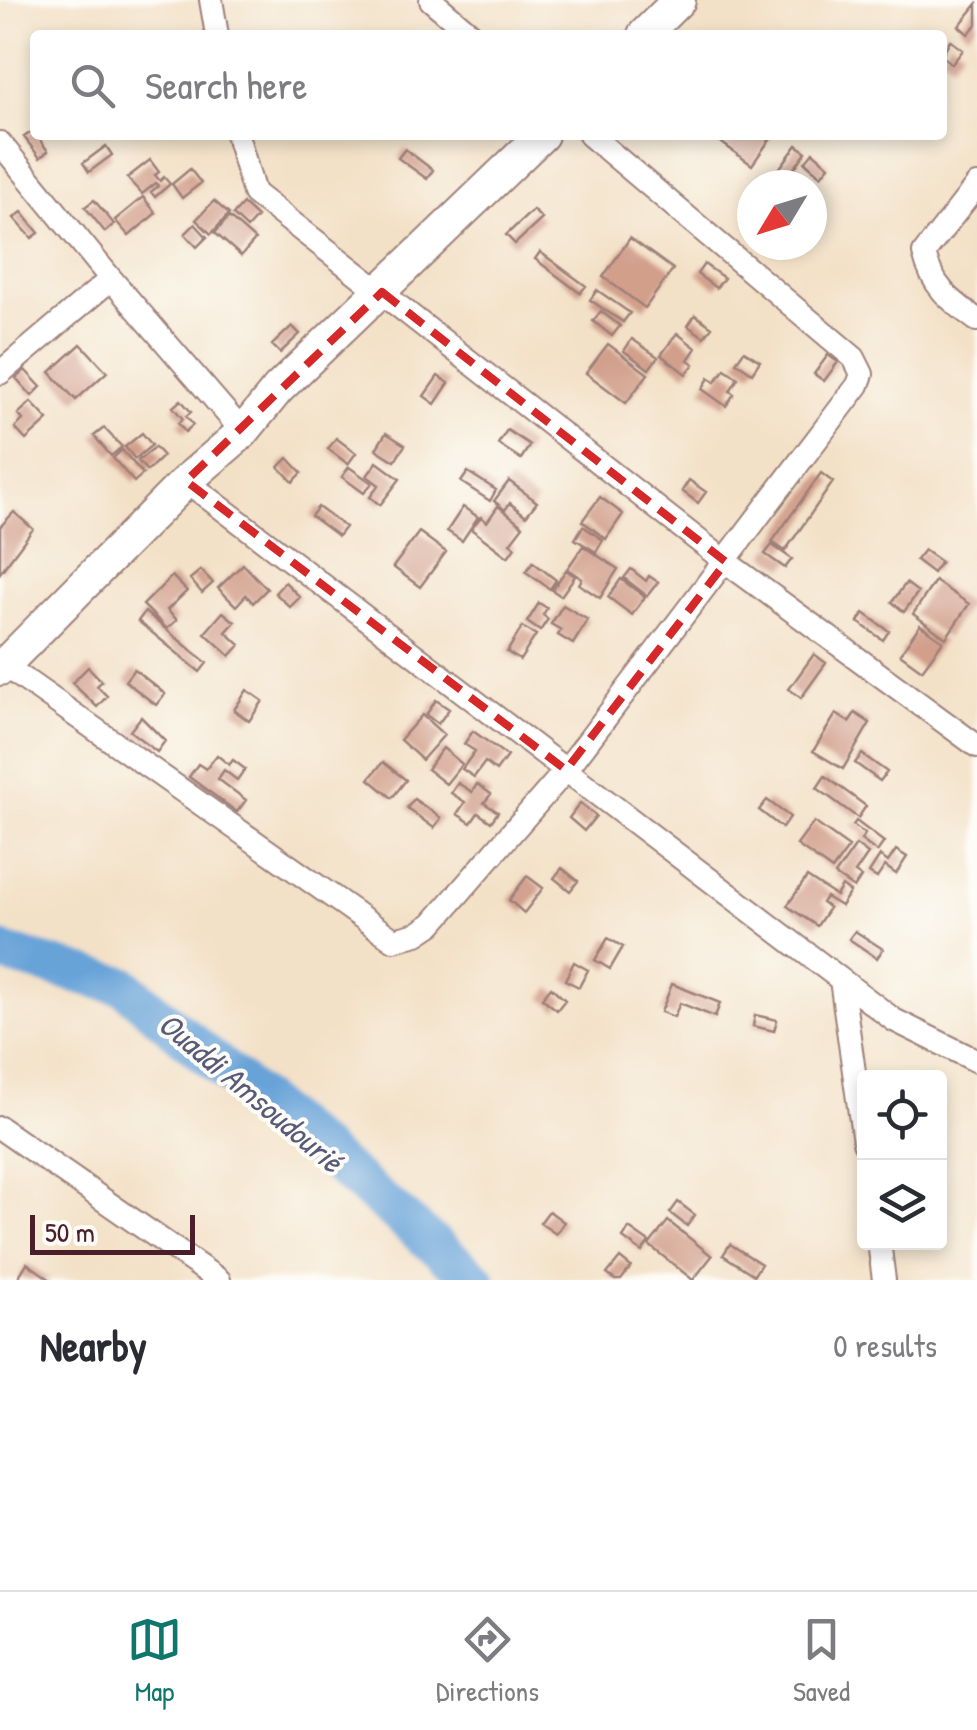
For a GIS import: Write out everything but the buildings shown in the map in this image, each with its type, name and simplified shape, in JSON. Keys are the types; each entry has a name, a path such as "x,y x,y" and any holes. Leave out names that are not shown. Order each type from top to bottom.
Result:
{"street":[{"path":"211,0 216,30"},
{"path":"432,0 466,30"},
{"path":"649,30 679,0"},
{"path":"239,140 254,193 726,562 977,746"},
{"path":"537,140 278,389 243,432 186,480 2,667 394,940 416,934 432,924 566,770 858,386 862,374 854,358 596,140"},
{"path":"0,143 110,279 243,432"},
{"path":"977,186 924,253 930,275 942,294 977,320"},
{"path":"0,373 110,279"},
{"path":"186,480 894,1020 977,1061"},
{"path":"842,980 857,1090"},
{"path":"0,1128 212,1278"},
{"path":"880,1250 884,1280"}],"highlighted area":[{"path":"382,292 726,562 566,770 186,481"}],"waterway":[{"name":"Ouaddi Amsoudourié","path":"0,952 124,986 476,1280"}]}
